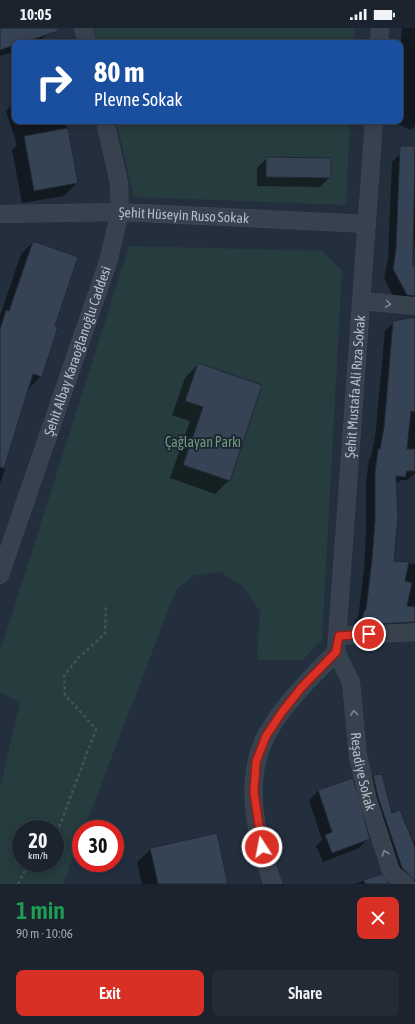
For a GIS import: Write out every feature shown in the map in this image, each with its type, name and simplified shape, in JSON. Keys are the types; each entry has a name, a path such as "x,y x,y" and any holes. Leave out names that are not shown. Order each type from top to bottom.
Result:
{"street":[{"path":"83,28 86,40"},
{"path":"379,40 380,28"},
{"name":"Şehit Albay Karaoğlanoğlu Caddesi","path":"0,575 108,262 120,212 118,183 106,124"},
{"name":"Şehit Mustafa Ali Rıza Sokak","path":"338,644 374,124"},
{"name":"Şehit Hüseyin Ruso Sokak","path":"0,214 120,212 367,224"},
{"path":"362,301 415,306"},
{"path":"273,884 259,836 254,792 256,762 266,736 282,712 338,644 415,632"},
{"name":"Reşadiye Sokak","path":"338,644 351,682 358,756 368,800 394,875 406,884"}],"path":[{"path":"62,820 96,728 65,695 64,676 78,658 105,634 106,604"},
{"path":"18,884 24,872"}],"green space":[{"path":"93,28 355,28 354,40 95,40"},
{"path":"117,124 350,124 346,205 134,197"},
{"name":"Çağlayan Parkı","path":"129,246 322,251 342,271 322,639 303,660 257,660 260,611 243,586 220,572 194,575 176,590 87,820 72,820 72,860 63,884 0,884 0,788 20,702 0,692 0,652"}],"building":[{"path":"0,28 58,28 58,31 31,40 12,40 12,46 0,50"},
{"path":"68,128 78,183 34,191 24,136"},
{"path":"400,146 415,146 413,266 415,266 415,296 407,295 393,269 396,248"},
{"path":"266,157 331,158 331,178 266,177"},
{"path":"33,241 78,257 55,326 58,327 42,377 33,374 4,468 0,467 0,329 6,310 9,311"},
{"path":"415,317 415,412 411,411 407,449 415,449 415,471 407,471 405,477 396,476 398,517 394,561 409,562 405,581 412,583 407,606 415,607 415,622 361,625 364,611 366,610 372,559 375,521 375,473 378,449 380,449 384,427 393,321"},
{"path":"198,363 262,385 230,481 183,465 203,407 185,401"},
{"path":"382,774 392,813 400,810 415,847 415,880 402,868 378,797 373,775"},
{"path":"353,778 370,839 332,853 325,835 332,832 318,790"},
{"path":"217,833 228,884 158,884 150,848"},
{"path":"382,874 389,884 365,884 364,880"}],"route":[{"path":"262,847 259,836 254,792 256,762 266,736 282,712 301,688 336,652 339,636 369,634"}]}
